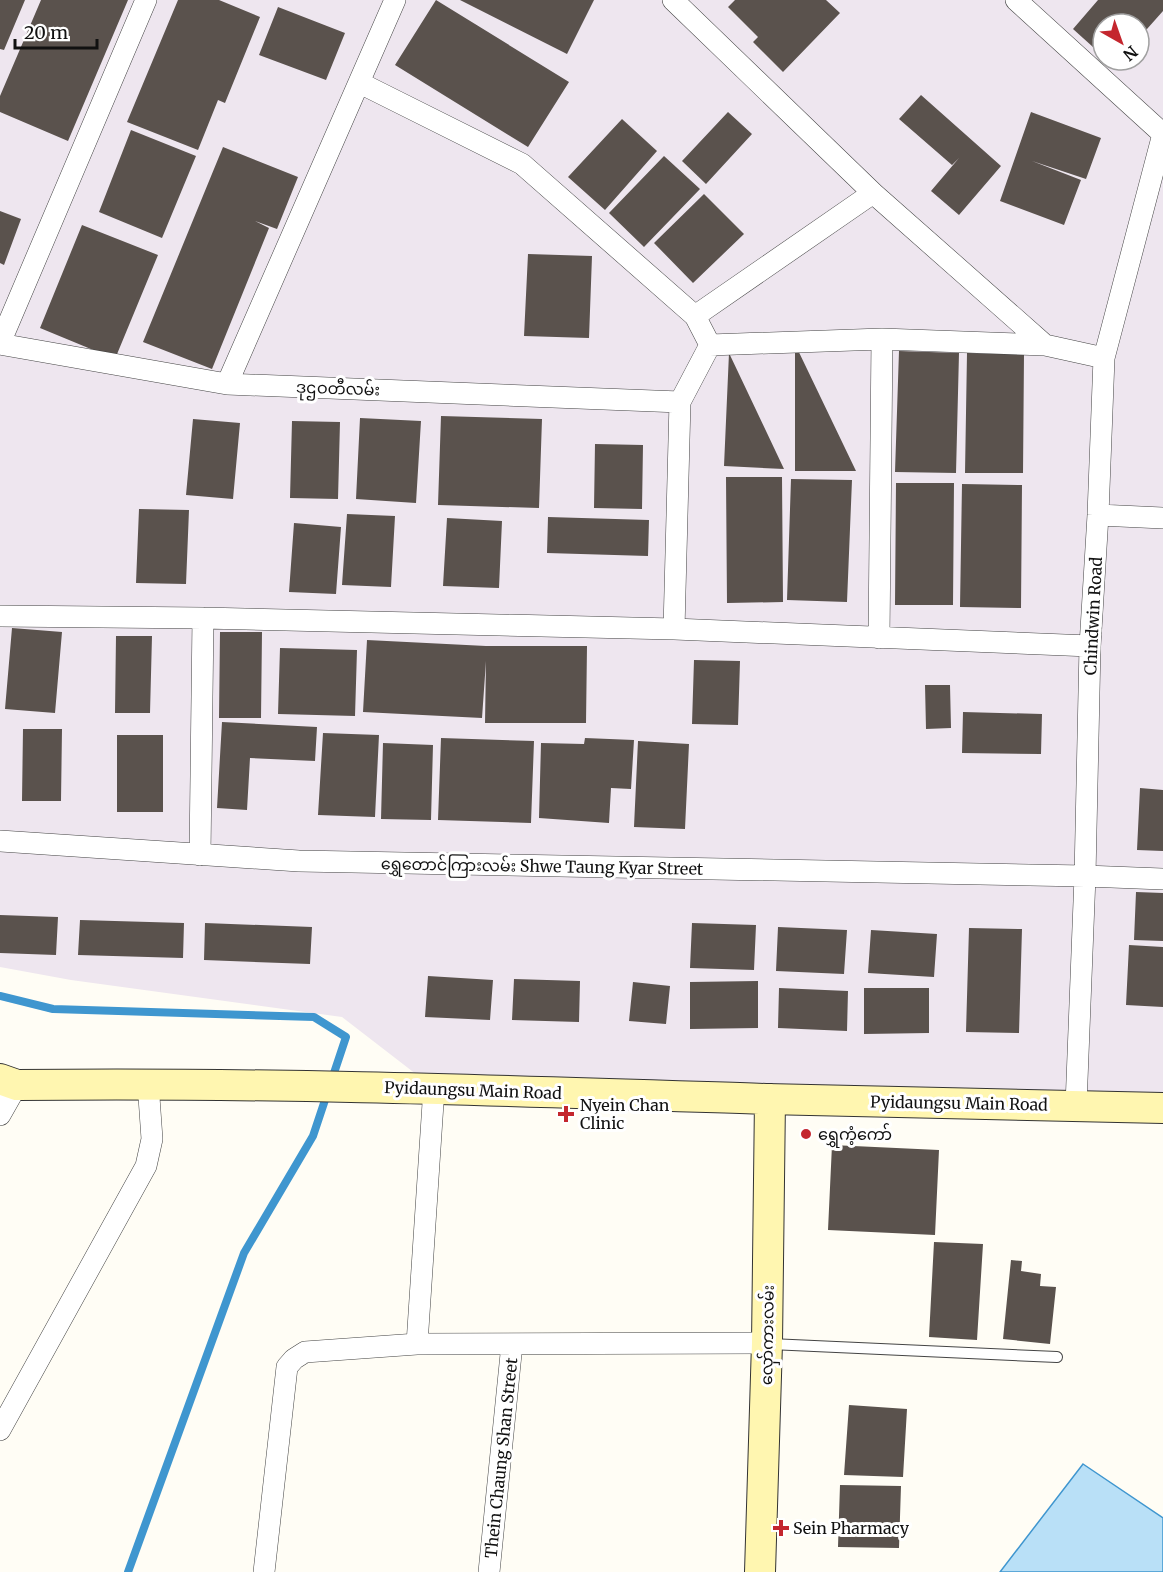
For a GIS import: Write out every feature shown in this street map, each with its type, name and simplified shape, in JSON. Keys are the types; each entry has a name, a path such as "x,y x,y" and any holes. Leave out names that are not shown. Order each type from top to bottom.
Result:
{"main road":[{"name":"Pyidaungsu Main Road","path":"9,1082 434,1088 1163,1108"},
{"name":"လှော်ကားလမ်း","path":"760,1572 767,1343 770,1099"}],"street":[{"path":"0,344 146,0"},
{"path":"227,384 395,0"},
{"path":"673,0 873,193 1045,345"},
{"path":"1016,0 1163,134"},
{"path":"360,83 522,164 695,316 710,345"},
{"name":"Chindwin Road","path":"1076,1106 1085,876 1090,646 1104,358 1163,134"},
{"path":"695,316 873,193"},
{"path":"710,345 882,339 1045,345 1104,358"},
{"path":"879,638 882,339"},
{"name":"ဒုဌဝတီလမ်း","path":"0,344 227,384 680,402"},
{"path":"674,629 680,402 710,345"},
{"path":"1098,515 1163,518"},
{"path":"0,616 203,618 674,629 1090,646"},
{"path":"200,855 203,618"},
{"name":"ရွှေတောင်ကြားလမ်း Shwe Taung Kyar Street","path":"0,841 299,861 1163,879"},
{"path":"0,1115 9,1082"},
{"path":"0,1430 146,1166 152,1139 148,1083"},
{"path":"417,1344 434,1088"},
{"path":"264,1572 287,1367 305,1352 417,1344 767,1343"},
{"name":"Thein Chaung Shan Street","path":"489,1572 512,1344"}],"lane":[{"path":"767,1343 1057,1358"}],"shaded area":[{"path":"0,0 1163,0 1163,1108 434,1088 342,1017 71,980 0,967"}],"water":[{"path":"1083,1464 1163,1518 1163,1572 1000,1572"}],"building":[{"path":"0,0 25,0 4,50 0,49"},
{"path":"41,0 128,0 68,141 0,112 0,96"},
{"path":"178,0 219,0 260,17 225,103 218,100 198,150 127,122"},
{"path":"436,0 569,82 528,147 395,65"},
{"path":"460,0 594,0 567,54"},
{"path":"735,0 826,0 840,13 783,72 753,42 758,37 728,7"},
{"path":"1098,0 1163,0 1163,11 1151,24 1151,12 1091,12 1091,45 1073,29"},
{"path":"278,7 345,33 326,80 259,55"},
{"path":"921,95 1001,166 959,215 931,191 959,158 952,165 899,119"},
{"path":"728,112 752,134 706,184 682,161"},
{"path":"1031,112 1101,138 1086,179 1032,161 1081,180 1064,225 1000,201"},
{"path":"622,119 657,151 605,210 568,177"},
{"path":"131,130 196,156 162,238 99,212"},
{"path":"223,147 298,177 277,229 255,221 269,228 212,369 143,342"},
{"path":"664,156 700,189 644,247 609,213"},
{"path":"704,194 744,234 693,283 654,243"},
{"path":"0,211 21,219 4,265 0,263"},
{"path":"82,225 158,255 115,359 40,328"},
{"path":"528,254 592,256 589,338 524,336"},
{"path":"795,344 856,471 795,471"},
{"path":"899,351 959,353 956,473 895,472"},
{"path":"729,353 784,469 724,466"},
{"path":"967,353 1024,354 1023,473 965,473"},
{"path":"441,416 542,419 539,508 438,505"},
{"path":"360,418 421,421 416,503 356,499"},
{"path":"193,419 240,423 233,499 186,495"},
{"path":"292,421 340,422 338,499 290,498"},
{"path":"595,444 643,445 642,509 594,508"},
{"path":"726,477 782,477 783,602 727,603"},
{"path":"791,479 852,480 847,602 787,600"},
{"path":"896,483 954,483 953,605 895,605"},
{"path":"962,484 1022,485 1021,608 960,607"},
{"path":"139,509 189,510 186,584 136,583"},
{"path":"347,514 395,516 391,587 342,585"},
{"path":"548,517 649,520 648,556 547,553"},
{"path":"447,518 502,521 499,588 443,586"},
{"path":"294,523 341,527 336,594 289,592"},
{"path":"12,628 62,632 55,713 5,709"},
{"path":"220,632 262,632 261,718 219,718"},
{"path":"116,636 152,636 150,713 115,713"},
{"path":"367,640 486,646 587,646 586,723 485,723 486,661 482,718 363,712"},
{"path":"280,648 357,650 355,716 278,714"},
{"path":"694,660 740,661 738,725 692,724"},
{"path":"925,685 950,685 951,728 926,729"},
{"path":"963,712 1042,714 1041,754 962,753"},
{"path":"222,722 317,727 315,761 250,758 247,810 217,808"},
{"path":"23,729 62,729 61,801 22,801"},
{"path":"323,733 379,735 375,817 318,815"},
{"path":"117,735 163,735 163,812 117,812"},
{"path":"441,738 534,741 531,823 438,820"},
{"path":"585,738 634,740 631,789 611,788 609,823 539,818 541,743 584,744"},
{"path":"638,741 689,744 685,829 634,827"},
{"path":"383,743 433,745 431,820 381,819"},
{"path":"1140,788 1163,790 1163,851 1137,850"},
{"path":"1136,892 1163,893 1163,941 1134,940"},
{"path":"0,915 58,917 56,955 0,953"},
{"path":"80,920 184,923 183,958 78,955"},
{"path":"205,923 312,927 310,964 204,960"},
{"path":"692,923 756,925 754,970 690,968"},
{"path":"778,927 847,930 844,974 776,971"},
{"path":"969,928 1022,929 1019,1033 966,1032"},
{"path":"871,930 937,934 934,977 868,973"},
{"path":"1129,945 1163,947 1163,1007 1126,1005"},
{"path":"428,976 493,980 490,1020 425,1017"},
{"path":"514,979 580,981 579,1022 512,1020"},
{"path":"758,981 758,1028 690,1029 690,982"},
{"path":"633,982 670,986 666,1024 629,1021"},
{"path":"779,988 848,991 847,1031 778,1028"},
{"path":"864,988 929,988 929,1033 864,1034"},
{"path":"832,1145 939,1150 935,1235 828,1230"},
{"path":"934,1242 983,1244 977,1340 929,1337"},
{"path":"1011,1260 1022,1261 1021,1271 1041,1274 1040,1286 1056,1287 1050,1344 1003,1339"},
{"path":"849,1405 907,1409 903,1477 844,1475"},
{"path":"840,1485 901,1486 899,1548 838,1547"}],"waterway":[{"path":"0,996 53,1009 314,1017 346,1037 313,1136 244,1253 128,1572"}],"place":[{"name":"Nyein Chan Clinic","path":"566,1114"},
{"name":"ရွှေကံ့ကော်","path":"806,1134"},
{"name":"Sein Pharmacy","path":"781,1528"}]}
